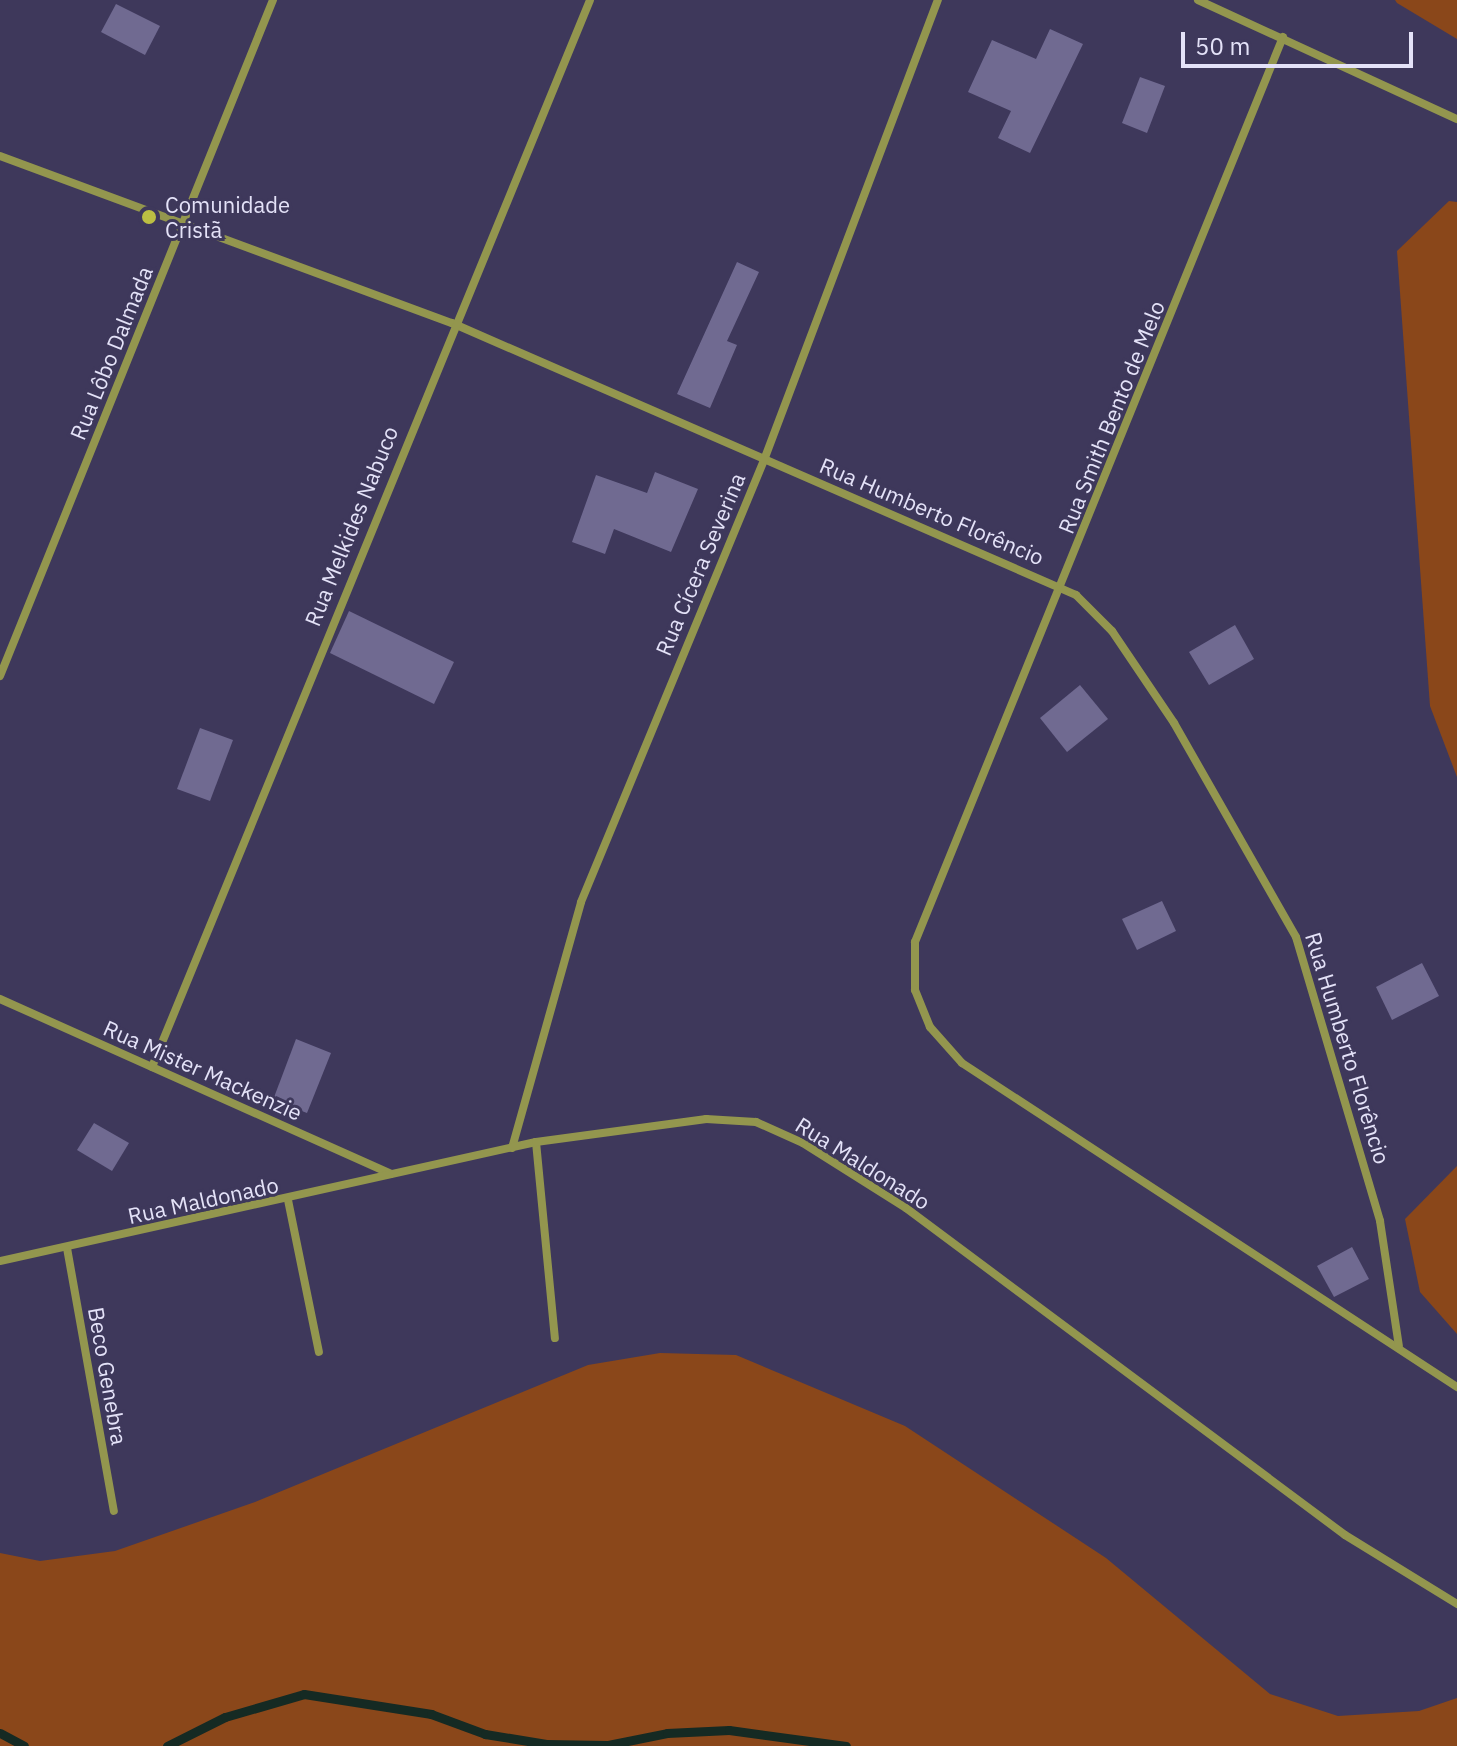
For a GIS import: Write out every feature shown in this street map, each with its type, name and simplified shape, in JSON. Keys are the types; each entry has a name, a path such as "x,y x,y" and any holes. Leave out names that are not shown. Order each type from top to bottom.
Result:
{"street":[{"name":"Rua Lôbo Dalmada","path":"0,676 273,0"},
{"name":"Rua Melkides Nabuco","path":"152,1067 452,323 590,0"},
{"name":"Rua Cícera Severina","path":"512,1148 581,902 764,460 938,0"},
{"path":"1198,0 1457,119"},
{"name":"Rua Smith Bento de Melo","path":"1283,37 915,942 921,1010 962,1063 1399,1346"},
{"name":"Rua Humberto Florêncio","path":"0,156 183,221 452,323 764,460 1062,585 1134,660 1243,835 1296,937 1380,1221 1399,1346"},
{"name":"Rua Mister Mackenzie","path":"0,999 391,1174"},
{"name":"Rua Maldonado","path":"0,1261 288,1200 536,1142 734,1119 803,1143 906,1208 1345,1535 1457,1604"},
{"path":"536,1142 555,1338"},
{"path":"288,1200 319,1352"},
{"name":"Beco Genebra","path":"67,1248 114,1511"},
{"path":"1399,1346 1457,1387"}],"shaded area":[{"path":"1395,0 1457,0 1457,39 1397,3"},
{"path":"1449,201 1457,202 1457,777 1430,706 1397,251"},
{"path":"1457,1166 1457,1334 1420,1292 1405,1219"},
{"path":"660,1353 736,1355 905,1426 1106,1558 1270,1694 1338,1716 1419,1711 1457,1698 1457,1746 0,1746 0,1553 40,1561 115,1551 255,1502 588,1365"}],"building":[{"path":"116,4 160,26 145,55 101,32"},
{"path":"1050,29 1083,44 1030,153 998,138 1011,111 968,92 992,40 1036,59"},
{"path":"1140,77 1165,86 1147,133 1122,123"},
{"path":"737,262 759,272 727,341 737,345 710,408 677,394"},
{"path":"655,472 698,489 671,552 614,529 605,554 572,542 596,475 647,493"},
{"path":"349,611 454,662 434,704 330,653"},
{"path":"1235,625 1254,659 1209,685 1189,652"},
{"path":"1080,685 1108,719 1067,752 1040,718"},
{"path":"200,728 233,740 210,801 177,789"},
{"path":"1162,901 1176,931 1137,950 1122,919"},
{"path":"1422,963 1439,996 1392,1020 1376,987"},
{"path":"296,1039 331,1053 307,1113 273,1100"},
{"path":"94,1123 129,1143 112,1171 77,1150"},
{"path":"1352,1247 1369,1279 1334,1297 1317,1266"}],"waterway":[{"path":"167,1746 225,1717 304,1694 431,1714 485,1734 546,1744 608,1745 667,1733 729,1730 846,1746"},
{"path":"0,1733 24,1746"}],"place":[{"name":"Comunidade Cristã","path":"149,217"}]}
